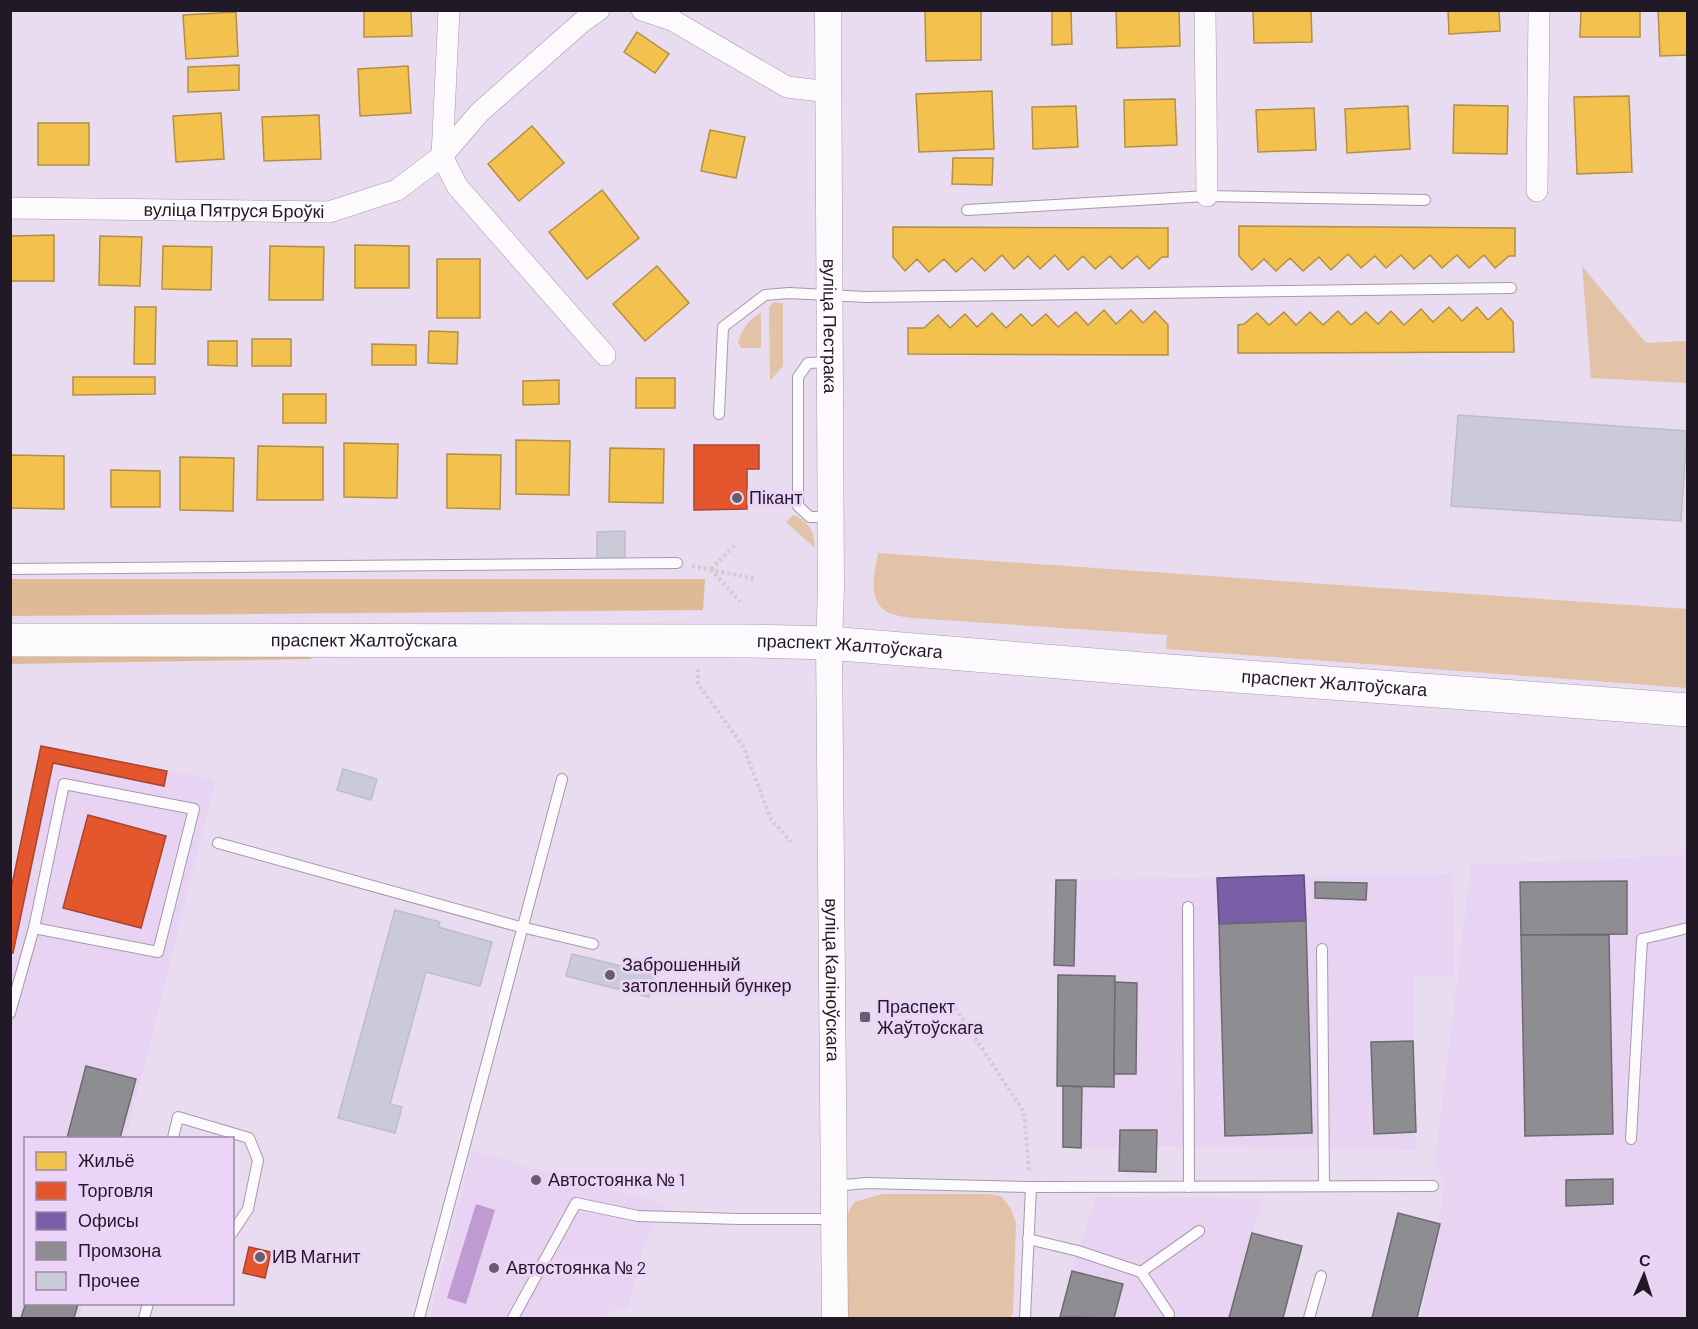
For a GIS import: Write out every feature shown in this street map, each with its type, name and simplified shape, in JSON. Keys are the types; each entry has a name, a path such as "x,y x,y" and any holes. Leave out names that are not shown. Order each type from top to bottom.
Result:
{"main road":[{"name":"праспект Жалтоўскага","path":"10,640 829,643 1688,710"}],"street":[{"path":"449,10 442,156 457,186 605,356"},
{"name":"вуліца Пятруся Броўкі","path":"10,208 329,212 397,190 442,156 480,112 582,22 600,10"},
{"path":"642,10 672,20 787,87 829,92"},
{"name":"вуліца Пестрака","path":"828,10 831,517 829,643"},
{"path":"1205,10 1208,196"},
{"path":"1537,191 1539,10"},
{"name":"вуліца Каліноўскага","path":"829,643 835,1318"}],"lane":[{"path":"967,210 1208,196 1425,200"},
{"path":"719,414 723,327 765,295 789,293 866,297 1511,288"},
{"path":"10,569 677,563"},
{"path":"419,1318 562,779"},
{"path":"10,1013 34,928 64,783 195,809 158,952 34,928"},
{"path":"218,843 593,944"},
{"path":"1188,907 1189,1186"},
{"path":"1631,1139 1642,939 1688,928"},
{"path":"1322,949 1324,1186"},
{"path":"173,1137 178,1117 249,1138 258,1160 248,1209 234,1230"},
{"path":"835,1186 866,1183 1031,1187 1433,1186"},
{"path":"1025,1318 1031,1187"},
{"path":"513,1318 576,1203 638,1216 834,1219"},
{"path":"1141,1272 1199,1231"},
{"path":"1029,1239 1078,1251 1141,1272 1169,1314"},
{"path":"1309,1318 1321,1276"}],"path":[{"path":"711,569 736,544"},
{"path":"711,569 756,579"},
{"path":"711,569 740,602"},
{"path":"698,666 698,684 743,746 771,819 791,842"},
{"path":"952,1003 1024,1112 1031,1187"}],"shaded area":[{"path":"1582,266 1646,343 1687,341 1687,383 1591,378"},
{"path":"774,302 783,303 783,366 770,381 769,307"},
{"path":"761,313 761,348 741,348 738,342 744,329"},
{"path":"794,515 810,528 815,548 786,522"},
{"path":"878,553 1687,609 1687,688 1166,649 1167,635 906,617 892,614 878,604 874,579"},
{"path":"11,579 705,579 703,610 11,616"},
{"path":"312,650 311,659 11,664 10,653"},
{"path":"41,746 215,780 126,1137 24,1137 24,1305 83,1305 79,1318 11,1318 10,963 13,954 10,953 11,894"},
{"path":"1687,855 1687,1318 1421,1318 1445,1182 1435,1164 1471,865"},
{"path":"1452,874 1455,976 1413,975 1416,1150 1157,1146 1156,1172 1119,1171 1120,1148 1063,1147 1063,1087 1057,1086 1058,975 1054,965 1056,880"},
{"path":"472,1151 667,1205 645,1241 628,1309 617,1308 603,1318 430,1318"},
{"path":"882,1194 1001,1196 1011,1209 1016,1223 1013,1313 1010,1318 846,1318 846,1217 854,1202"},
{"path":"1096,1197 1263,1198 1229,1318 1060,1318 1072,1271"},
{"path":"476,1204 495,1210 466,1304 447,1298"}],"building: Жильё":[{"path":"364,10 411,10 412,36 364,37"},
{"path":"1052,10 1071,10 1072,44 1052,45"},
{"path":"1116,10 1179,10 1180,46 1117,48"},
{"path":"1253,10 1311,10 1312,42 1254,43"},
{"path":"1448,10 1499,10 1500,31 1449,34"},
{"path":"1581,10 1640,10 1640,37 1580,37"},
{"path":"1658,10 1688,10 1688,55 1660,56"},
{"path":"925,11 981,11 981,60 926,61"},
{"path":"236,12 238,56 186,59 183,15"},
{"path":"637,32 669,54 655,73 624,52"},
{"path":"239,65 239,90 188,92 188,67"},
{"path":"408,66 411,113 360,116 358,69"},
{"path":"992,91 994,149 919,152 916,94"},
{"path":"1629,96 1632,172 1577,174 1574,97"},
{"path":"1175,99 1177,145 1125,147 1124,100"},
{"path":"1454,105 1508,106 1507,154 1453,153"},
{"path":"1076,106 1078,147 1033,149 1032,107"},
{"path":"1408,106 1410,149 1347,153 1345,109"},
{"path":"1314,108 1316,150 1258,152 1256,110"},
{"path":"221,113 224,159 176,162 173,116"},
{"path":"319,115 321,159 264,161 262,117"},
{"path":"38,123 89,123 89,165 38,165"},
{"path":"532,126 564,163 519,201 488,164"},
{"path":"710,130 745,137 736,178 701,171"},
{"path":"953,158 993,158 992,185 952,184"},
{"path":"602,190 639,238 587,279 549,232"},
{"path":"1239,226 1515,228 1515,256 1509,256 1495,268 1484,255 1469,268 1457,255 1442,268 1430,255 1414,269 1401,255 1386,268 1375,256 1361,268 1348,254 1331,270 1319,257 1303,271 1290,258 1276,271 1264,259 1252,270 1239,256"},
{"path":"893,227 1168,228 1168,257 1162,257 1149,269 1137,256 1122,269 1110,256 1095,269 1083,256 1068,270 1055,255 1040,269 1028,256 1014,269 1002,255 985,271 972,258 956,272 944,259 929,272 917,259 905,271 893,257"},
{"path":"54,235 54,281 10,281 10,236"},
{"path":"100,236 142,237 140,286 99,285"},
{"path":"355,245 409,246 409,288 355,288"},
{"path":"163,246 212,247 211,290 162,289"},
{"path":"270,246 324,247 323,300 269,300"},
{"path":"437,259 480,259 480,318 437,318"},
{"path":"657,266 689,303 645,341 613,304"},
{"path":"135,307 156,307 155,364 134,364"},
{"path":"1449,307 1462,321 1477,307 1488,320 1501,308 1513,322 1514,352 1238,353 1238,325 1244,324 1257,313 1269,325 1284,312 1296,325 1310,312 1323,325 1338,311 1351,325 1366,312 1378,324 1391,311 1404,325 1421,309 1433,322"},
{"path":"1104,310 1116,324 1131,310 1143,323 1155,311 1168,325 1168,355 908,354 908,328 924,328 938,315 950,328 965,314 977,327 992,313 1006,328 1021,314 1032,326 1046,314 1058,327 1076,312 1088,325"},
{"path":"429,331 458,332 457,364 428,363"},
{"path":"252,339 291,339 291,366 252,366"},
{"path":"208,341 237,341 237,366 208,365"},
{"path":"372,344 416,345 416,365 372,365"},
{"path":"73,377 155,377 155,394 73,395"},
{"path":"636,378 675,378 675,408 636,408"},
{"path":"559,380 559,404 523,405 523,381"},
{"path":"283,394 326,394 326,423 283,423"},
{"path":"516,440 570,441 569,495 516,494"},
{"path":"344,443 398,444 397,498 344,497"},
{"path":"258,446 323,447 323,500 257,500"},
{"path":"610,448 664,449 663,503 609,502"},
{"path":"447,454 501,455 500,509 447,508"},
{"path":"11,455 64,456 64,509 10,508"},
{"path":"180,457 234,458 233,511 180,510"},
{"path":"111,470 160,471 160,507 111,507"}],"building: Торговля":[{"path":"694,445 759,445 759,469 747,469 747,509 694,510"},
{"path":"41,746 167,771 164,786 53,763 13,953 10,953 10,894"},
{"path":"88,815 166,836 141,928 63,908"},
{"path":"249,1247 271,1252 265,1278 243,1273"}],"building: Офисы":[{"path":"1304,875 1306,921 1219,924 1217,878"}],"building: Промзона":[{"path":"1056,880 1076,880 1074,966 1054,965"},
{"path":"1627,881 1627,934 1521,935 1520,882"},
{"path":"1315,882 1367,883 1366,900 1315,898"},
{"path":"1306,921 1312,1133 1225,1136 1219,924"},
{"path":"1521,935 1609,935 1613,1134 1525,1136"},
{"path":"1058,975 1115,976 1114,1087 1057,1086"},
{"path":"1115,982 1137,983 1136,1074 1114,1074"},
{"path":"1413,1041 1416,1132 1374,1134 1371,1042"},
{"path":"86,1066 136,1079 120,1137 67,1137"},
{"path":"1063,1086 1082,1087 1081,1148 1063,1147"},
{"path":"1120,1130 1157,1130 1156,1172 1119,1171"},
{"path":"1613,1179 1613,1204 1566,1206 1566,1180"},
{"path":"1398,1213 1440,1224 1417,1318 1372,1318"},
{"path":"1252,1233 1302,1246 1283,1318 1229,1318"},
{"path":"1072,1271 1123,1284 1114,1318 1060,1317"},
{"path":"25,1305 78,1305 74,1318 21,1318"}],"building: Прочее":[{"path":"1458,415 1687,431 1681,521 1451,506"},
{"path":"625,531 625,560 597,560 597,532"},
{"path":"343,769 377,779 371,800 337,790"},
{"path":"395,910 440,922 438,927 492,942 480,986 426,972 390,1104 402,1107 395,1133 338,1118"},
{"name":"Заброшенный затопленный бункер","path":"572,954 654,974 649,997 566,976"}],"place":[{"name":"Пікант","path":"737,498"},
{"name":"Заброшенный затопленный бункер","path":"610,975"},
{"name":"Праспект Жаўтоўскага","path":"865,1017"},
{"name":"Автостоянка № 1","path":"536,1180"},
{"name":"ИВ Магнит","path":"260,1257"},
{"name":"Автостоянка № 2","path":"494,1268"}]}
